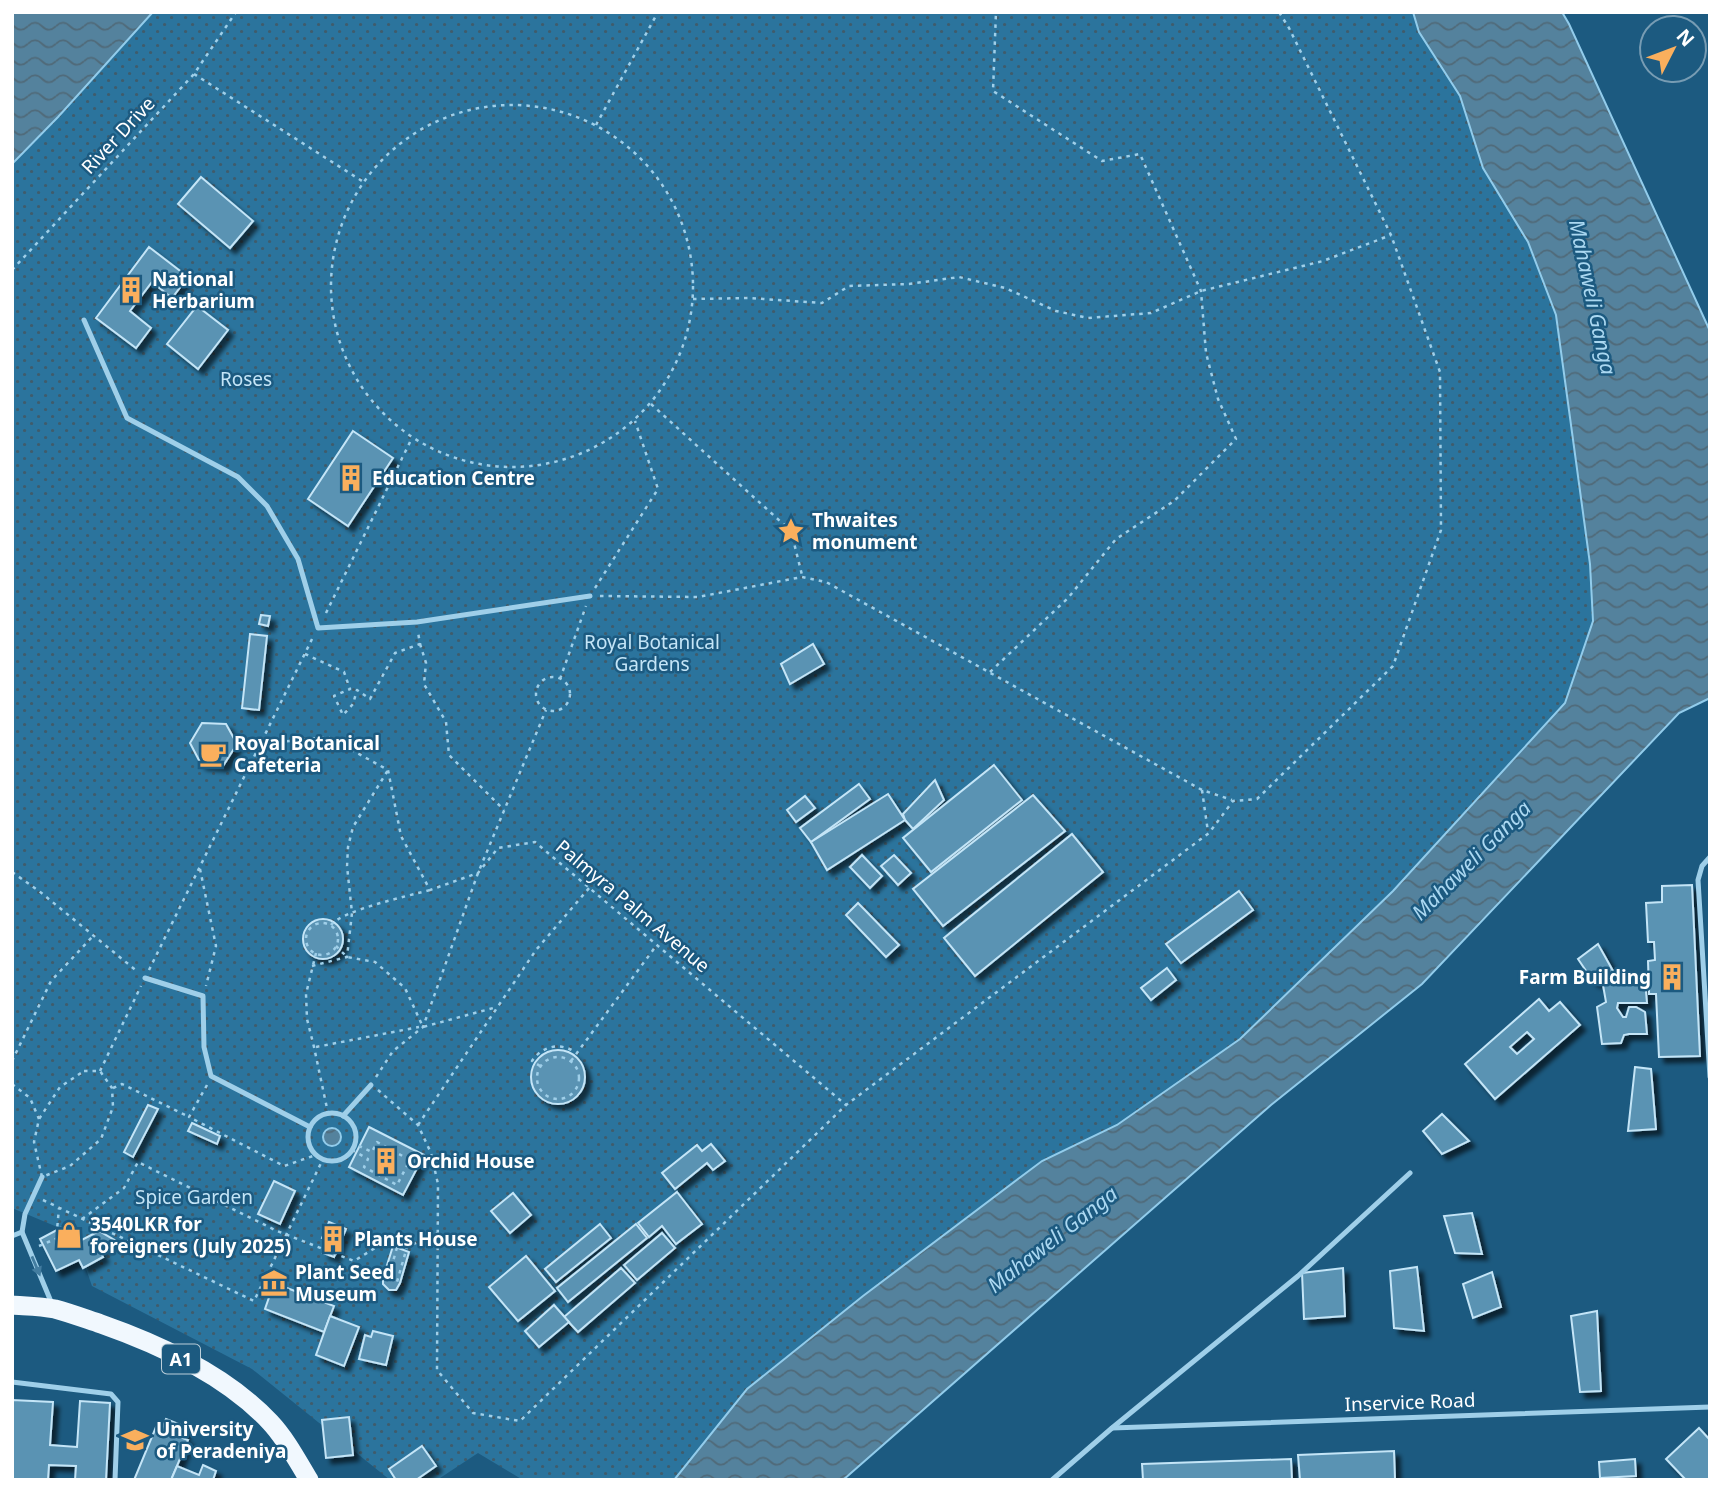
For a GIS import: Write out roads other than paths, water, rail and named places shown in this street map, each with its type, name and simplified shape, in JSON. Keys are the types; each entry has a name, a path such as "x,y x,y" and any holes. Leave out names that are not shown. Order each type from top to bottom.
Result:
{"highway":[{"name":"A1","path":"12,1305 54,1309 116,1329 155,1345 224,1383 272,1424 309,1480"}],"lane":[{"path":"84,320 127,418 237,477 267,506 298,559 318,628 417,622 590,596"},
{"path":"1710,857 1702,866 1698,880 1710,1077"},
{"path":"145,978 203,996 204,1047 212,1076 310,1128"},
{"path":"343,1116 371,1085"},
{"path":"328,1114 343,1116 354,1128 356,1135 352,1150 339,1160 323,1159 316,1155 309,1142 313,1122 328,1114"},
{"path":"1052,1480 1298,1276 1410,1173"},
{"path":"42,1177 25,1214 22,1232 54,1309"},
{"path":"12,1236 22,1232"},
{"path":"12,1382 111,1394 118,1402 115,1480"},
{"name":"Inservice Road","path":"1112,1429 1710,1407"}],"water":[{"path":"12,12 153,12 12,164"},
{"name":"Mahaweli Ganga","path":"1413,12 1562,12 1710,331 1710,698 1679,713 1422,984 1271,1105 843,1480 674,1480 747,1389 863,1296 1042,1161 1117,1125 1240,1039 1393,891 1565,703 1593,621 1590,564 1556,315 1528,242 1483,168 1460,96 1419,32"},
{"path":"332,1128 338,1131 341,1137 338,1143 332,1146 326,1143 323,1137 326,1131"}],"place":[{"name":"National Herbarium","path":"131,290"},
{"name":"Education Centre","path":"351,478"},
{"name":"Thwaites monument","path":"791,531"},
{"name":"Royal Botanical Cafeteria","path":"213,754"},
{"name":"Farm Building","path":"1672,977"},
{"name":"Orchid House","path":"386,1161"},
{"name":"3540LKR for foreigners (July 2025)","path":"69,1235"},
{"name":"Plants House","path":"333,1239"},
{"name":"Plant Seed Museum","path":"274,1283"},
{"name":"University of Peradeniya","path":"135,1440"}],"park label":[{"name":"Roses","path":"246,379"},
{"name":"Royal Botanical Gardens","path":"652,653"},
{"name":"Spice Garden","path":"194,1197"}]}
